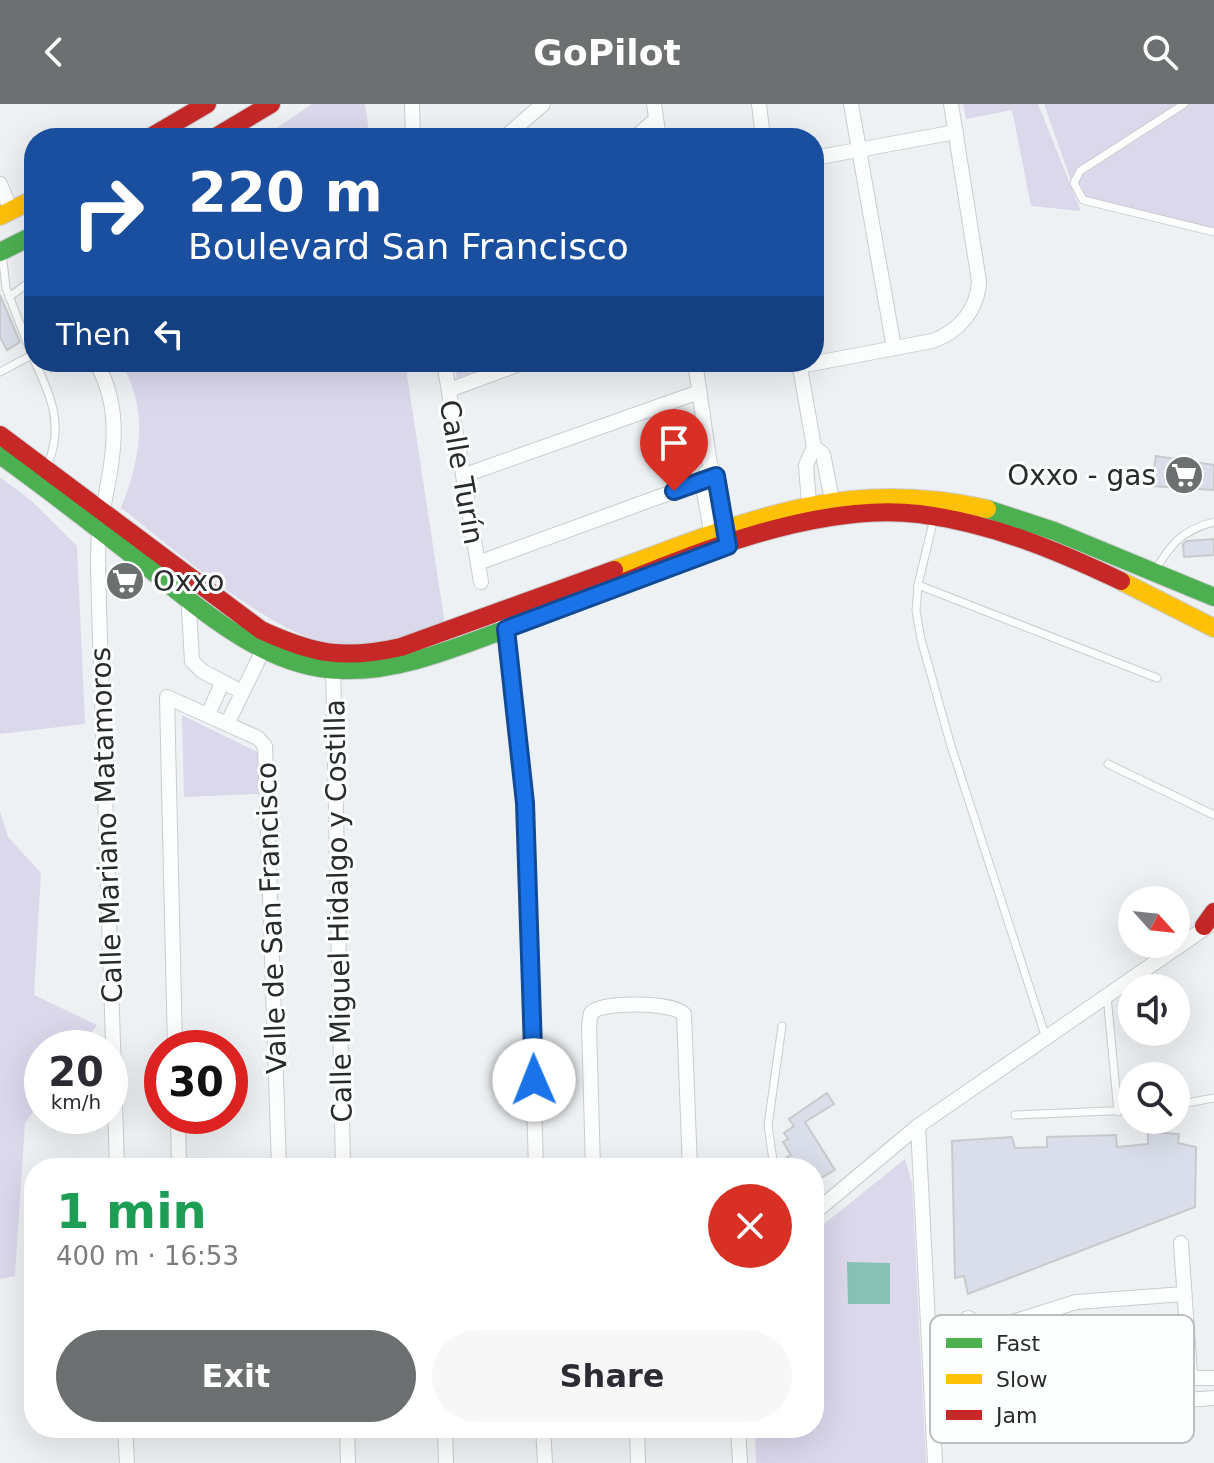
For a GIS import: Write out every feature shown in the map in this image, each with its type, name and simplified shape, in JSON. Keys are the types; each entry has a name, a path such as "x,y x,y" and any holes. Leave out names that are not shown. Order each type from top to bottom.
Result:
{"street":[{"path":"167,128 207,104"},
{"path":"231,128 271,104"},
{"path":"515,128 543,104"},
{"path":"759,104 762,128"},
{"path":"851,104 894,348"},
{"path":"824,360 894,348 947,334 970,313 978,294 951,104"},
{"path":"412,106 413,128"},
{"path":"642,128 655,111"},
{"path":"824,156 956,132"},
{"path":"0,184 4,211 24,203"},
{"path":"1,251 24,243"},
{"name":"Calle Mariano Matamoros","path":"100,372 111,396 115,425 101,522 111,1030"},
{"name":"Calle Turín","path":"446,372 481,582"},
{"path":"449,390 498,372"},
{"path":"696,372 720,541"},
{"path":"800,372 814,447 806,465 809,505"},
{"path":"465,475 699,392"},
{"path":"0,435 42,476 101,522 187,598 267,642 333,663 391,666 809,505 832,500 884,497 935,508 1017,518 1214,597"},
{"path":"814,447 823,454 832,500"},
{"path":"0,455 42,476"},
{"path":"478,563 709,474"},
{"path":"720,541 838,516 935,508 1038,545 1214,628"},
{"path":"101,522 190,579 267,642"},
{"path":"190,579 187,598 190,657 195,666 242,692"},
{"path":"504,621 525,803 536,1158"},
{"path":"227,724 267,642"},
{"name":"Calle Miguel Hidalgo y Costilla","path":"333,663 343,1158"},
{"path":"208,715 222,683"},
{"name":"Valle de San Francisco","path":"174,1030 165,698 258,738 265,746 279,1158"},
{"path":"824,1205 918,1126 1208,926"},
{"path":"593,1158 591,1013 603,1006 670,1006 679,1009 687,1022 690,1158"},
{"path":"918,1126 930,1364"},
{"name":"Calle Mariano Matamoros","path":"115,1134 116,1158"},
{"path":"178,1134 179,1158"},
{"path":"1181,1243 1186,1315"},
{"path":"1035,1315 1076,1302 1184,1294"},
{"path":"1194,1377 1214,1378"},
{"path":"1194,1399 1214,1398"},
{"path":"126,1438 127,1463"},
{"path":"347,1438 348,1463"},
{"path":"445,1438 446,1463"},
{"path":"544,1438 545,1463"},
{"path":"637,1438 638,1463"},
{"path":"739,1438 740,1463"},
{"path":"934,1443 935,1463"}],"lane":[{"path":"1184,104 1080,171 1074,183 1083,200 1214,232"},
{"path":"1,251 9,297 24,334"},
{"path":"9,297 24,286"},
{"path":"0,359 3,370 24,363"},
{"path":"40,372 56,420 54,444 42,476"},
{"path":"935,508 918,585 916,611 921,639 951,746 1046,1038"},
{"path":"1154,573 1172,542 1192,528 1214,522"},
{"path":"918,585 1157,678"},
{"path":"1108,764 1214,815"},
{"path":"1015,1115 1118,1112 1107,994"},
{"path":"773,1158 768,1125 782,1026"},
{"path":"1190,1102 1214,1098"}],"shaded area":[{"path":"312,104 365,104 369,128 277,128"},
{"path":"963,104 1038,104 1081,211 1031,206 1012,110 966,119"},
{"path":"1044,104 1214,104 1214,231 1079,203"},
{"path":"126,372 407,372 445,625 362,648 335,646 304,636 270,619 203,573 121,508 133,471 139,435 136,398"},
{"path":"456,372 473,372 457,378"},
{"path":"0,477 33,502 77,546 85,724 0,734"},
{"path":"182,715 261,754 258,794 184,797"},
{"path":"0,811 8,837 41,873 34,995 97,1025 93,1030 24,1030 24,1134 15,1276 0,1279"},
{"path":"905,1159 912,1183 926,1463 756,1463 755,1438 824,1438 824,1224"},
{"path":"847,1262 890,1263 890,1304 848,1304"}],"building":[{"path":"0,295 20,342 7,350 0,337"},
{"name":"Oxxo - gas","path":"1156,456 1214,465 1214,490 1151,486"},
{"path":"1214,539 1214,555 1184,557 1183,544 1187,541"},
{"path":"827,1093 834,1104 805,1122 835,1170 824,1176 824,1158 788,1158 791,1155 783,1142 788,1139 784,1133 794,1126 789,1119"},
{"path":"1148,1134 1179,1134 1178,1143 1196,1147 1195,1207 968,1294 964,1276 955,1278 952,1141 1012,1137 1015,1148 1047,1147 1047,1137 1116,1135 1117,1147 1148,1144"}],"traffic: fast":[{"path":"0,252 24,240"},
{"path":"0,455 228,629 283,658 311,666 363,670 428,657 512,627"},
{"path":"987,509 1054,531 1214,597"}],"traffic: slow":[{"path":"0,216 24,204"},
{"path":"614,570 752,521 840,501 886,498 935,500 987,509"},
{"path":"1121,581 1214,628"}],"traffic: jam":[{"path":"166,128 207,104"},
{"path":"231,128 271,104"},
{"path":"0,435 261,630 313,649 345,654 401,647 614,570"},
{"path":"512,627 712,548 818,519 870,513 919,514 972,524 1048,549 1121,581"},
{"path":"1204,926 1214,912"}],"place":[{"name":"Oxxo - gas","path":"1184,475"},
{"name":"Oxxo","path":"125,581"}],"route":[{"path":"534,1080 525,803 506,629 728,546 716,476 674,491"}]}
